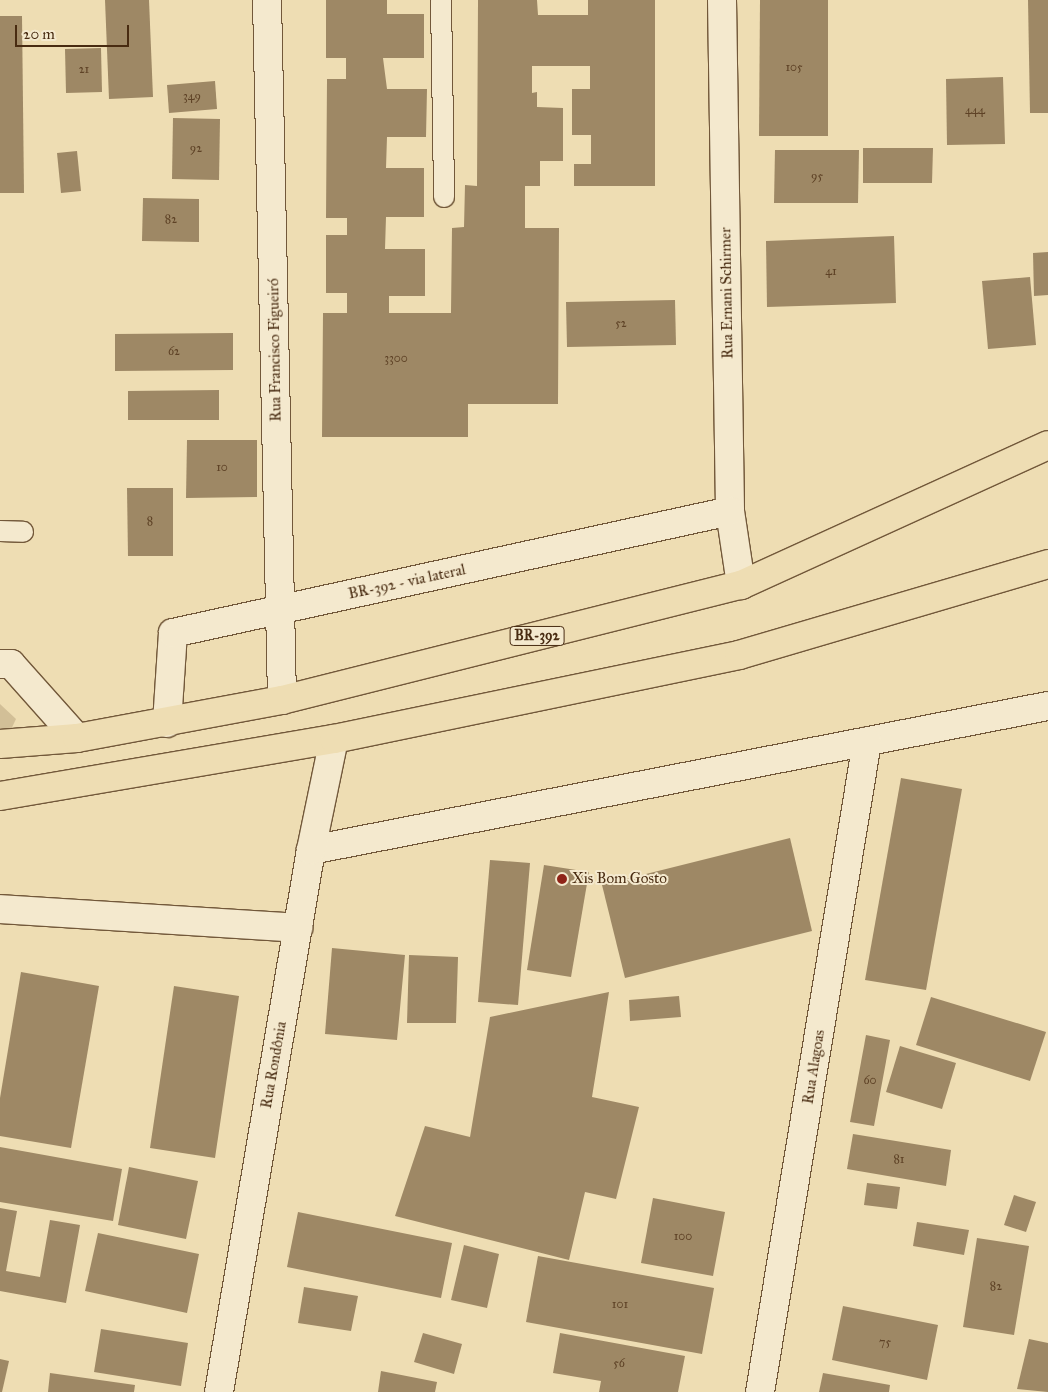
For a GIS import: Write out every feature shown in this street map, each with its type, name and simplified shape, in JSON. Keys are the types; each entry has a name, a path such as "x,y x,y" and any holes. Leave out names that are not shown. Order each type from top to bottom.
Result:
{"highway":[{"name":"BR-392","path":"0,744 77,738 167,723 282,700 741,585 1048,445"},
{"path":"0,796 334,739 739,655 1048,564"}],"street":[{"name":"Rua Francisco Figueiró","path":"267,0 282,700"},
{"name":"Rua Ernani Schirmer","path":"722,0 730,511 741,585"},
{"name":"BR-392 - via lateral","path":"167,723 173,633 730,511"},
{"path":"0,664 11,664 77,738"},
{"path":"311,850 1048,706"},
{"name":"Rua Rondônia","path":"219,1392 311,850 334,739"},
{"name":"Rua Alagoas","path":"760,1392 867,742"},
{"path":"0,909 298,928"}],"lane":[{"path":"440,0 444,196"},
{"path":"0,531 24,532"}],"shaded area":[{"path":"0,704 16,719 8,736 0,737"}],"building":[{"path":"105,0 149,0 153,97 109,99"},
{"path":"326,0 387,0 387,14 424,14 424,58 383,58 387,89 427,89 426,137 387,137 386,168 424,168 424,217 386,217 385,249 425,249 425,296 389,296 389,313 451,313 452,228 464,227 465,185 477,186 478,0 537,0 538,15 588,15 588,0 655,0 655,186 574,186 574,164 591,164 591,135 572,135 572,89 590,89 590,66 532,66 532,93 537,92 537,107 563,108 563,161 540,161 540,186 525,186 525,228 559,228 558,404 468,404 468,437 322,437 323,313 347,313 347,293 326,293 326,235 347,235 347,218 326,218 327,79 346,79 346,58 326,58"},
{"path":"760,0 828,0 828,136 759,136"},
{"path":"1028,0 1048,0 1048,113 1030,113"},
{"path":"0,16 22,16 24,193 0,193"},
{"path":"101,48 102,92 66,93 65,49"},
{"path":"1003,77 1005,144 947,145 946,79"},
{"path":"215,81 217,109 169,113 167,85"},
{"path":"173,118 220,119 219,180 172,179"},
{"path":"863,148 933,148 932,183 863,183"},
{"path":"775,150 859,150 858,203 774,203"},
{"path":"77,151 81,191 61,193 57,153"},
{"path":"143,198 199,199 199,242 142,241"},
{"path":"894,236 896,303 767,307 766,241"},
{"path":"1048,252 1048,295 1034,296 1033,253"},
{"path":"1030,277 1036,345 988,349 982,281"},
{"path":"675,300 676,345 567,347 566,302"},
{"path":"233,333 233,370 115,371 115,334"},
{"path":"219,390 219,420 128,420 128,391"},
{"path":"187,440 257,440 257,497 186,498"},
{"path":"127,488 173,488 173,556 128,556"},
{"path":"901,778 962,789 926,990 865,980"},
{"path":"790,838 812,931 625,978 602,885"},
{"path":"490,860 530,863 518,1005 478,1002"},
{"path":"544,865 589,872 571,977 527,970"},
{"path":"332,948 405,955 397,1040 325,1034"},
{"path":"409,955 458,957 456,1023 407,1023"},
{"path":"21,972 99,986 71,1148 0,1136 0,1098"},
{"path":"174,986 239,996 215,1158 150,1148"},
{"path":"609,992 592,1097 639,1107 616,1199 585,1192 569,1260 395,1216 425,1126 470,1137 490,1017"},
{"path":"679,996 681,1017 630,1021 629,1000"},
{"path":"931,997 1046,1032 1030,1081 916,1045"},
{"path":"866,1035 890,1040 874,1126 850,1122"},
{"path":"900,1046 956,1063 942,1109 886,1092"},
{"path":"853,1134 951,1150 946,1186 847,1169"},
{"path":"0,1147 122,1169 113,1221 0,1202"},
{"path":"129,1167 198,1181 186,1239 118,1225"},
{"path":"867,1183 900,1187 897,1209 864,1205"},
{"path":"1014,1195 1036,1202 1026,1232 1004,1225"},
{"path":"653,1198 725,1212 713,1276 641,1263"},
{"path":"0,1208 17,1211 6,1271 40,1277 50,1220 80,1225 66,1303 0,1291"},
{"path":"298,1212 452,1243 441,1298 287,1267"},
{"path":"917,1222 969,1230 964,1255 913,1246"},
{"path":"98,1233 199,1254 187,1313 85,1291"},
{"path":"977,1238 1029,1246 1014,1335 963,1327"},
{"path":"464,1245 499,1254 487,1308 451,1300"},
{"path":"538,1256 714,1288 702,1354 526,1322"},
{"path":"304,1287 358,1296 351,1331 298,1323"},
{"path":"843,1306 938,1325 927,1380 832,1360"},
{"path":"101,1329 188,1343 181,1386 94,1372"},
{"path":"423,1333 462,1344 454,1374 414,1362"},
{"path":"560,1333 685,1356 678,1392 599,1392 601,1381 553,1373"},
{"path":"1029,1339 1048,1343 1048,1392 1017,1389"},
{"path":"0,1359 9,1361 2,1392 0,1392"},
{"path":"381,1371 437,1382 435,1392 378,1392"},
{"path":"50,1373 135,1385 134,1392 48,1392"},
{"path":"823,1373 890,1385 889,1392 819,1392"}],"place":[{"name":"Xis Bom Gosto","path":"562,879"}]}
